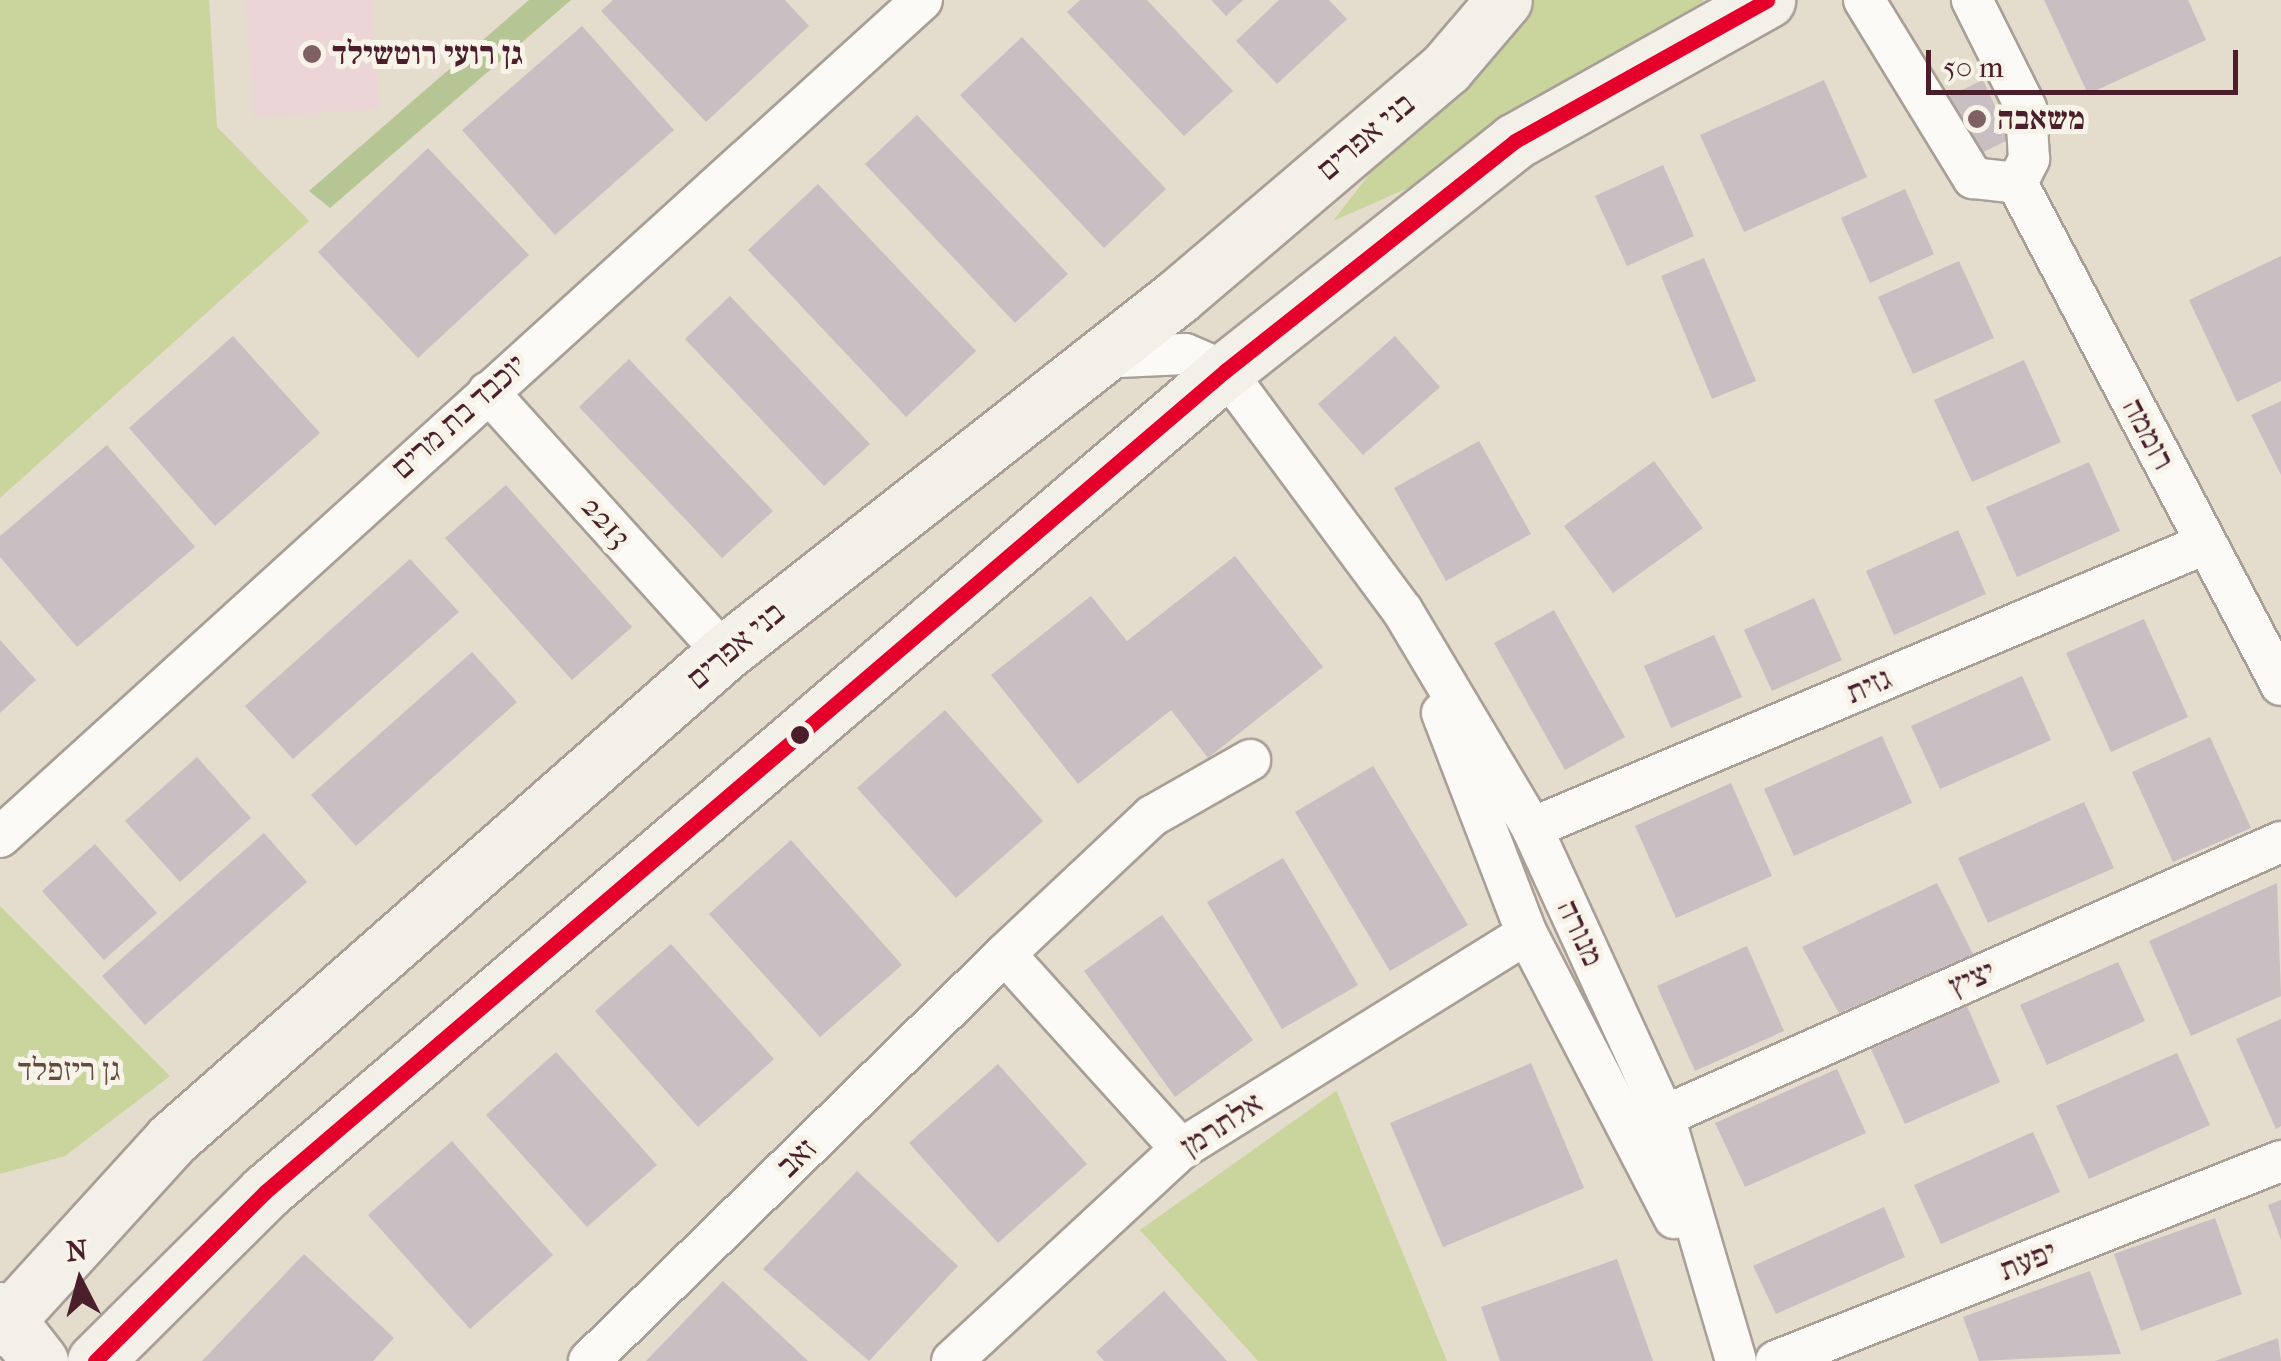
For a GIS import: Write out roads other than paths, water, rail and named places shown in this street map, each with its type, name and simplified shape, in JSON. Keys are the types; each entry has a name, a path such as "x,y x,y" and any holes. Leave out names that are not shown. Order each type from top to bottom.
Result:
{"main road":[{"name":"בני אפרים","path":"3,1318 172,1140 724,653 1097,358 1446,68 1504,0"},
{"path":"95,1361 265,1192 1225,371 1515,141 1735,5"},
{"path":"3,1318 40,1361"}],"street":[{"name":"יוכבד בת מרים","path":"0,837 922,0"},
{"path":"1864,0 1973,178 2017,182 2029,159 2026,108 1972,0"},
{"name":"רוממה","path":"2017,182 2281,685"},
{"path":"1097,358 1185,354 1225,371"},
{"name":"מנורה","path":"1225,371 1402,610 1532,828 1664,1116 1706,1280 1736,1361"},
{"name":"2213","path":"488,392 724,653"},
{"name":"גזית","path":"1532,828 2206,544"},
{"name":"מנורה","path":"1402,610 1527,934 1706,1280"},
{"name":"זאב","path":"589,1361 1005,954 1152,816 1250,760"},
{"name":"יציץ","path":"1664,1116 2281,842"},
{"name":"אלתרמן","path":"952,1361 1182,1149 1527,934"},
{"path":"1005,954 1182,1149"},
{"name":"יפעת","path":"1776,1361 2281,1162"}],"place":[{"name":"גן רועי רוטשילד","path":"312,54"},
{"name":"משאבה","path":"1977,119"}],"park label":[{"name":"גן ריזפלד","path":"69,1070"}]}
